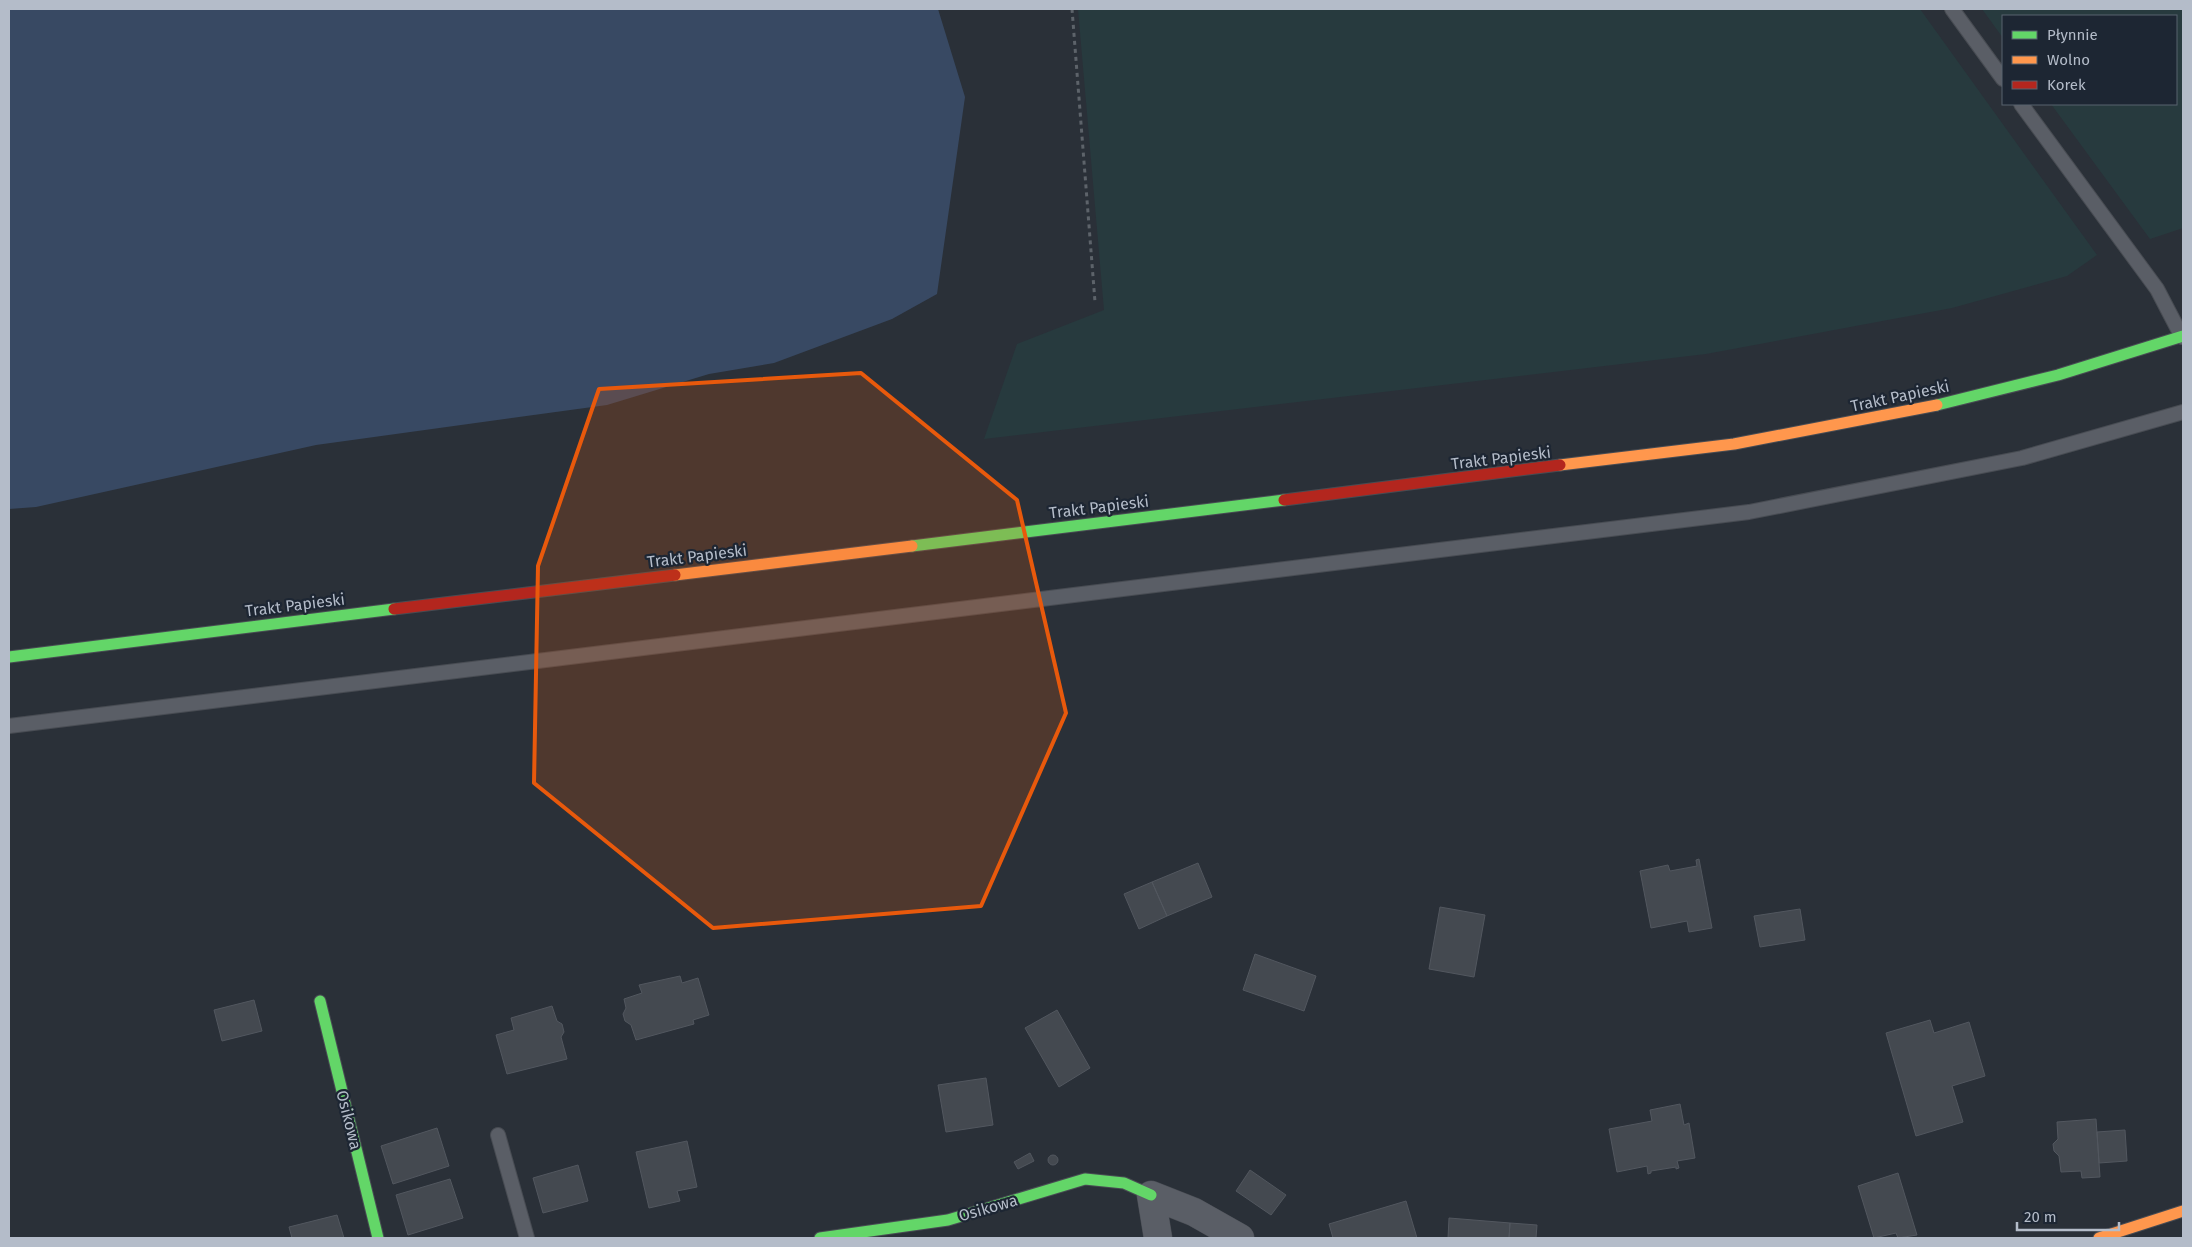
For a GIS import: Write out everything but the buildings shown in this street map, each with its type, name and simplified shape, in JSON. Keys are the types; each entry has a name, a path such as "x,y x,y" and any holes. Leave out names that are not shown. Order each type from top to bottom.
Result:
{"street":[{"name":"Trakt Papieski","path":"9,657 1734,444 1860,422 1985,394 2084,367 2182,336"},
{"name":"Osikowa","path":"320,1001 378,1238"},
{"name":"Osikowa","path":"820,1238 948,1220 1085,1180 1124,1183 1194,1212 1240,1238"},
{"path":"1151,1195 1158,1238"},
{"path":"2099,1238 2183,1211"}],"lane":[{"path":"1952,9 2002,78"},
{"path":"2022,105 2157,288 2182,336"},
{"path":"9,726 1749,512 2022,458 2183,412"},
{"path":"498,1135 527,1238"}],"path":[{"path":"1072,9 1094,302"}],"highlighted area":[{"path":"861,373 1017,500 1066,713 981,906 713,928 534,783 538,566 599,389"}],"green space":[{"path":"1078,9 1920,9 2097,255 2067,276 1952,308 1706,354 984,439 1017,344 1104,310"},
{"path":"1982,9 2183,9 2183,228 2150,239 2052,105 2177,105 2177,15 2002,15 2002,37"}],"water":[{"path":"9,9 938,9 965,97 937,294 892,319 774,363 709,374 607,405 316,445 36,507 9,509"}],"traffic: fast":[{"path":"1937,405 2058,375 2183,336"},
{"path":"912,546 1284,500"},
{"path":"9,657 394,609"},
{"path":"320,1001 378,1238"},
{"path":"820,1238 948,1220 1085,1179 1124,1183 1151,1195"}],"traffic: slow":[{"path":"1560,465 1734,444 1937,405"},
{"path":"675,575 912,546"},
{"path":"2099,1238 2183,1211"}],"traffic: jam":[{"path":"1284,500 1560,465"},
{"path":"394,609 675,575"}]}
